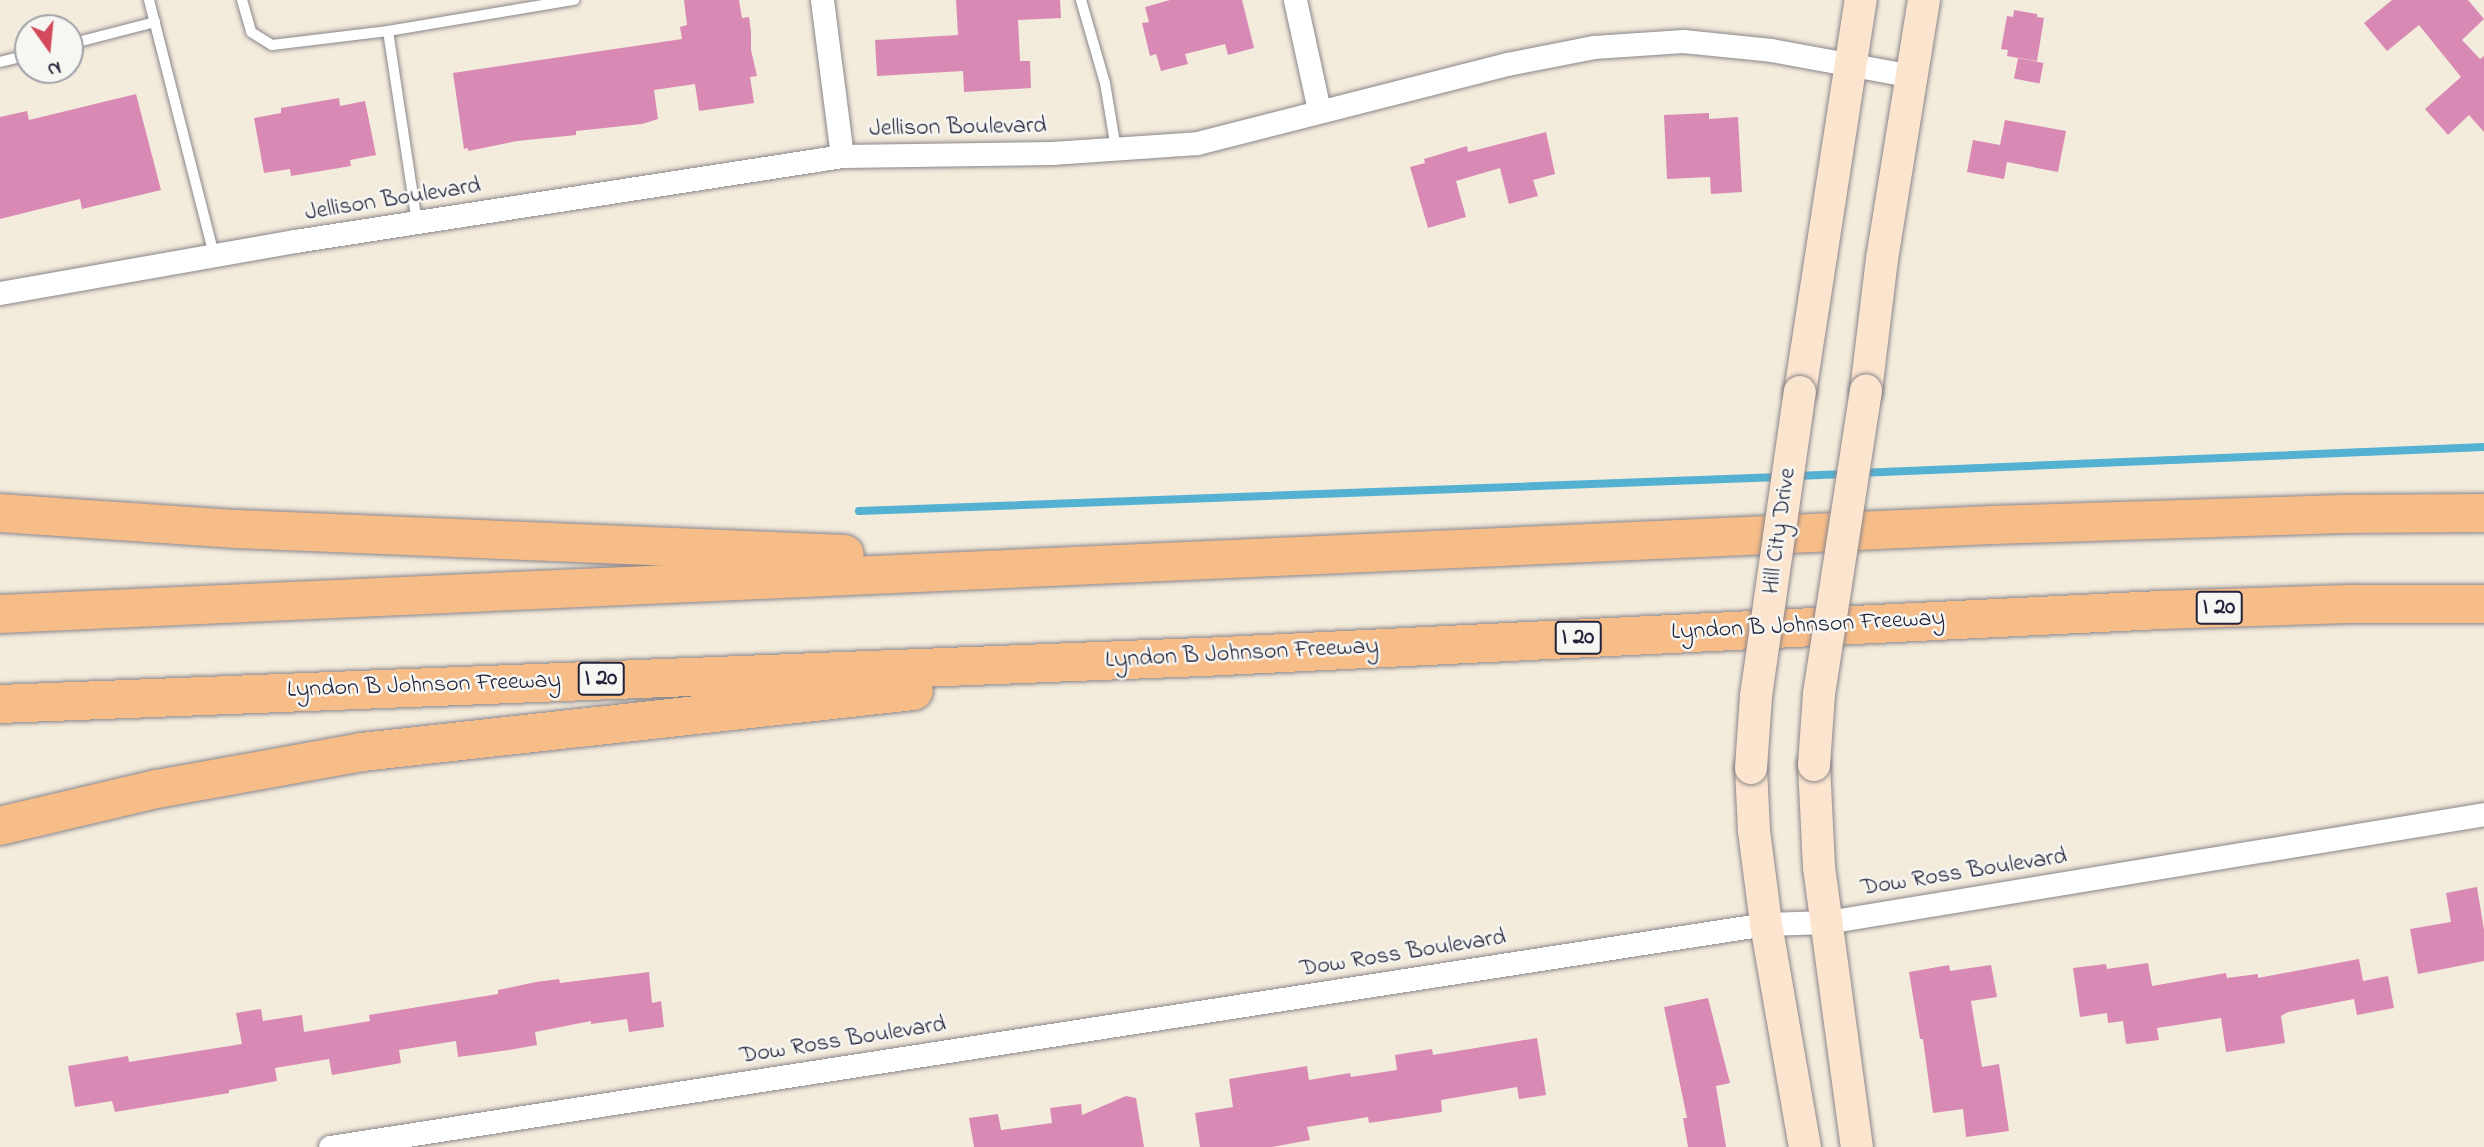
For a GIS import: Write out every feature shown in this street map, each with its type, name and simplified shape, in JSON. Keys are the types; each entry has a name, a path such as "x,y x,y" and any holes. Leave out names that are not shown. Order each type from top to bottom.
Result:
{"highway":[{"path":"0,513 398,536 1124,564"},
{"path":"0,614 2179,518 2484,513"},
{"name":"Lyndon B Johnson Freeway","path":"0,704 1203,657 2160,610 2356,604 2484,604"},
{"path":"0,827 157,789 362,751 1203,657"}],"street":[{"path":"822,0 842,156"},
{"path":"1295,0 1319,110"},
{"name":"Hill City Drive","path":"1805,1147 1766,924 1754,831 1751,768 1756,696 1861,0"},
{"path":"1857,1147 1819,867 1814,765 1819,694 1866,391 1882,259 1924,0"},
{"name":"Jellison Boulevard","path":"0,293 417,222 842,156 1052,153 1197,143 1507,64 1594,47 1683,41 1772,50 1913,76"},
{"name":"Dow Ross Boulevard","path":"330,1147 1766,924 1827,922 2484,814"}],"lane":[{"path":"149,0 215,256"},
{"path":"242,0 251,32 272,45 388,31 574,0"},
{"path":"1081,0 1105,83 1116,149"},
{"path":"84,40 155,22"},
{"path":"388,31 417,222"}],"building":[{"path":"684,0 739,0 742,18 749,17 751,50 757,76 750,77 754,103 699,111 695,84 654,90 658,119 642,124 576,131 576,135 517,141 468,151 468,148 464,149 453,73 682,39 680,27 687,25"},
{"path":"956,0 1060,0 1061,18 1018,20 1020,61 1030,61 1031,88 964,92 963,71 877,76 875,40 958,35"},
{"path":"1170,0 1242,0 1254,48 1228,55 1225,44 1185,54 1188,64 1161,71 1156,54 1150,56 1142,23 1149,22 1145,7"},
{"path":"2392,0 2468,0 2484,19 2462,40 2480,59 2484,56 2484,132 2469,115 2448,135 2425,109 2461,77 2419,25 2387,51 2364,23"},
{"path":"2014,10 2044,18 2037,61 2007,56 2008,50 2001,49 2007,16 2013,17"},
{"path":"2018,58 2044,63 2040,84 2014,79"},
{"path":"136,94 161,190 82,209 80,199 0,219 0,117 27,111 29,120"},
{"path":"339,98 340,106 365,101 376,155 350,160 351,166 291,176 290,169 264,173 254,118 281,113 281,108"},
{"path":"1709,113 1709,119 1738,117 1742,192 1711,194 1710,177 1667,179 1664,115"},
{"path":"2005,120 2066,131 2058,172 2007,162 2004,179 1967,172 1973,140 2000,145"},
{"path":"1546,132 1555,174 1533,180 1538,196 1509,204 1500,168 1456,181 1466,217 1428,228 1410,167 1425,163 1424,159 1467,146 1468,152"},
{"path":"2477,887 2484,930 2484,961 2418,974 2410,929 2451,922 2446,893"},
{"path":"2359,959 2363,981 2388,976 2394,1008 2357,1015 2354,999 2288,1012 2281,1016 2285,1043 2226,1052 2221,1018 2157,1028 2159,1040 2126,1044 2123,1021 2108,1023 2107,1013 2080,1017 2073,968 2106,964 2107,969 2148,963 2152,986 2226,973 2227,978 2258,974 2258,978"},
{"path":"1949,965 1950,971 1991,965 1997,997 1971,1001 1982,1067 1999,1064 2009,1131 1966,1137 1963,1109 1933,1113 1923,1039 1920,1039 1909,972"},
{"path":"649,972 652,1003 661,1001 664,1027 629,1032 627,1019 591,1024 591,1021 535,1032 537,1045 509,1050 458,1057 456,1041 399,1050 401,1063 332,1075 329,1059 275,1068 277,1081 229,1090 229,1093 115,1112 112,1101 75,1107 68,1066 128,1056 129,1062 242,1044 236,1013 261,1009 263,1021 302,1015 304,1032 370,1021 369,1015 498,994 498,990 536,982 559,979 560,983"},
{"path":"1708,998 1730,1083 1716,1086 1726,1147 1688,1147 1683,1118 1687,1118 1664,1007"},
{"path":"1537,1038 1546,1095 1519,1099 1517,1087 1441,1100 1442,1112 1369,1123 1368,1117 1307,1127 1310,1140 1272,1147 1200,1147 1195,1113 1233,1107 1229,1079 1307,1066 1309,1080 1350,1073 1351,1077 1397,1070 1395,1055 1432,1049 1433,1055"},
{"path":"1126,1096 1136,1098 1144,1147 974,1147 969,1118 998,1114 1001,1130 1052,1123 1050,1108 1081,1104 1082,1115"}],"waterway":[{"path":"1859,473 2484,447"},
{"path":"1796,476 1846,474"},
{"path":"859,511 1780,477"}]}
